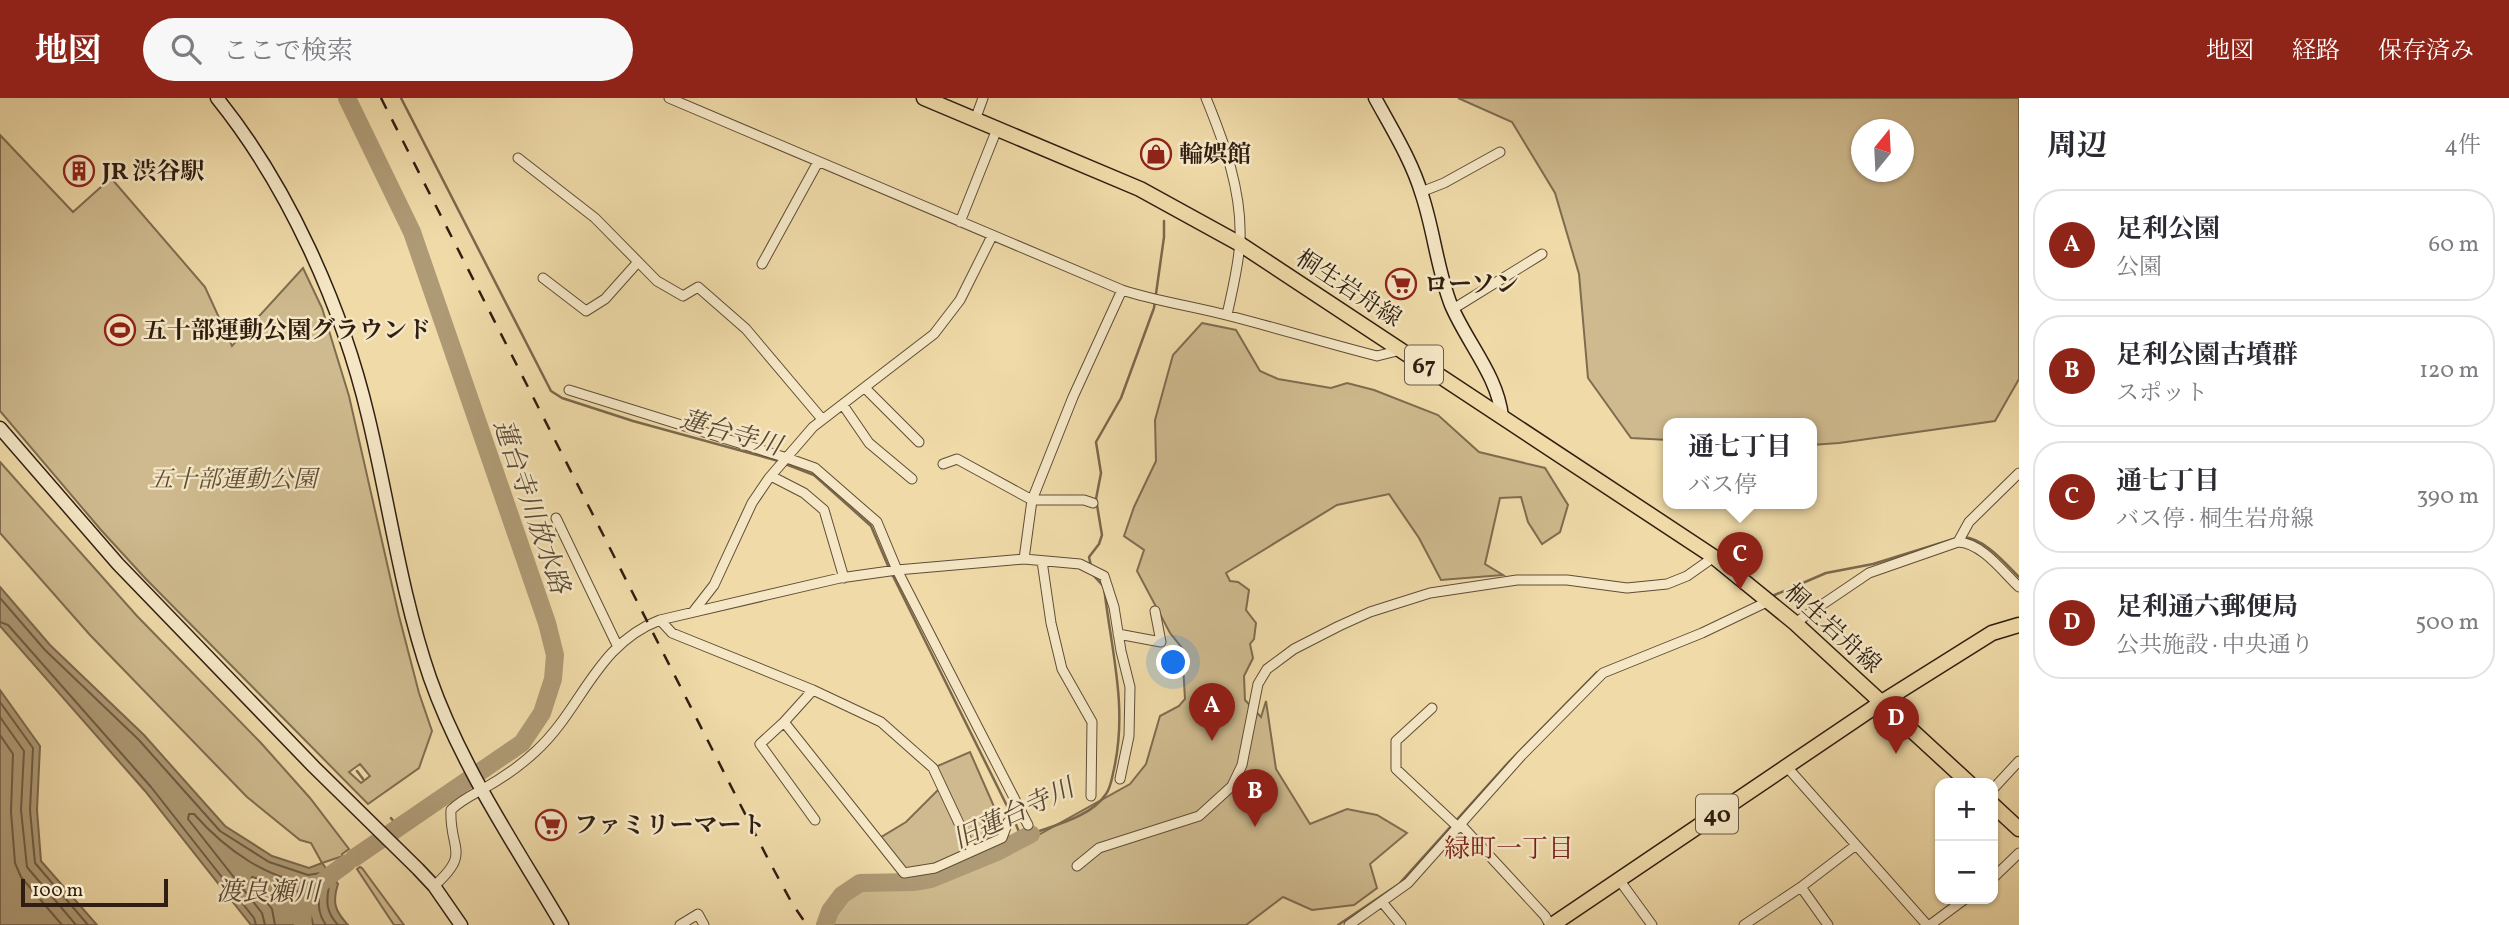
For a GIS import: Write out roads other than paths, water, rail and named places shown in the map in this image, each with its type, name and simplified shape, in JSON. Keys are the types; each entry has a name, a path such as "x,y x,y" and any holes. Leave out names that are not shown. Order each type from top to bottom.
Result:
{"main road":[{"name":"桐生岩舟線","path":"924,98 1140,189 1240,244 1714,557 1795,622 1882,702"},
{"name":"40","path":"1551,925 1882,702 1992,633 2019,625"},
{"name":"67","path":"1882,702 1964,778"},
{"path":"1998,810 2019,829"}],"street":[{"path":"218,98 277,188 308,246 340,321 368,415 419,642 430,677 466,762 562,925"},
{"path":"669,98 1122,290 1227,315 1377,356 1401,350"},
{"path":"975,120 983,98"},
{"path":"1206,98 1223,141 1238,203 1240,244 1227,315"},
{"path":"1375,98 1421,192 1443,282 1453,309 1499,396 1502,417"},
{"path":"960,222 997,129"},
{"path":"1421,192 1444,183 1500,152"},
{"path":"518,158 595,218 657,281 683,296 698,287 724,309 746,329 822,419"},
{"path":"762,264 817,162"},
{"path":"693,612 714,585 752,503 771,476 822,419 934,334 960,300 992,236"},
{"path":"1453,309 1542,254"},
{"path":"543,278 586,311 605,299 638,262"},
{"path":"1024,559 1032,500 1073,397 1122,290"},
{"path":"865,388 919,442"},
{"path":"569,390 815,468 877,522 897,570 1028,825"},
{"path":"843,405 869,443 912,479"},
{"path":"0,428 126,573 434,886 461,925"},
{"path":"943,464 957,459 1032,500 1084,500 1093,503"},
{"path":"1958,542 1969,522 2019,473"},
{"path":"771,476 804,492 824,510 844,578"},
{"path":"556,518 617,645"},
{"path":"1795,622 1869,573 1958,542 1968,542 1979,550 2019,587"},
{"path":"1077,866 1100,848 1199,816 1232,786 1242,765 1258,684 1267,669 1294,649 1339,626 1370,612 1430,593 1517,580 1567,580 1627,588 1667,584 1694,572 1714,557"},
{"path":"434,886 450,872 456,862 458,848 451,810 480,786 533,754 554,734 617,645 640,629 660,620 844,578 897,570 1024,559 1080,564 1104,576 1114,607 1130,687 1129,736 1120,779"},
{"path":"1042,561 1051,623 1062,669 1092,722 1091,796"},
{"path":"1349,925 1408,883 1521,756 1603,673 1702,633 1769,601"},
{"path":"1118,634 1161,642 1155,611"},
{"path":"660,620 672,633 813,690 881,722 933,768 972,851"},
{"path":"813,690 760,744 815,820"},
{"path":"1432,708 1396,741 1396,769 1457,825 1551,925"},
{"path":"784,722 904,873 935,868 1002,838 1008,822 1021,813"},
{"path":"1998,784 2019,761"},
{"path":"1787,767 1929,925 1958,904"},
{"path":"1744,925 1801,887 1856,845"},
{"path":"1998,873 2019,853"},
{"path":"1620,881 1652,925"},
{"path":"1801,887 1828,925"},
{"path":"1382,902 1401,925"},
{"path":"680,925 698,914 704,925"}],"water":[{"name":"渡良瀬川","path":"0,587 50,645 144,735 225,826 272,856 309,868 322,863 338,884 336,906 348,925 251,925 145,791 0,626"},
{"path":"0,690 40,746 37,810 41,861 97,925 0,925"}],"waterway":[{"name":"蓮台寺川放水路","path":"347,98 412,232 547,623 555,655 553,679 542,713 522,743 354,858"},
{"name":"蓮台寺川","path":"401,98 551,391 562,398 633,421 775,460 814,475 871,526 889,568"},
{"name":"旧蓮台寺川","path":"1091,566 1089,557 1102,535 1096,499 1101,473 1096,442 1121,398 1154,308 1164,221"},
{"path":"1963,537 1986,546 2019,577"},
{"path":"1770,597 1826,573 1873,564 1957,538"},
{"name":"蓮台寺川","path":"892,574 1012,816"},
{"name":"旧蓮台寺川","path":"1031,834 1091,809 1106,794 1111,782 1118,746 1119,700 1104,587 1094,576"},
{"path":"1338,925 1399,884 1506,765 1597,672"},
{"path":"357,771 363,779"},
{"path":"391,818 398,827"},
{"name":"蓮台寺川","path":"1015,822 1021,837"},
{"name":"旧蓮台寺川","path":"825,925 830,911 842,895 860,883 931,879 997,852 1031,834"},
{"name":"蓮台寺川放水路","path":"303,925 309,896 323,881 347,863"}],"railway":[{"path":"381,98 768,859 807,925"}],"place":[{"name":"輪娯館","path":"1156,154"},
{"name":"JR 渋谷駅","path":"79,171"},
{"name":"ローソン","path":"1401,284"},
{"name":"五十部運動公園グラウンド","path":"120,330"},
{"name":"通七丁目","path":"1740,590"},
{"name":"足利公園","path":"1212,741"},
{"name":"足利通六郵便局","path":"1896,754"},
{"name":"ファミリーマート","path":"551,825"},
{"name":"足利公園古墳群","path":"1255,827"}],"district":[{"name":"緑町一丁目","path":"1509,848"}],"park label":[{"name":"五十部運動公園","path":"233,479"}]}
